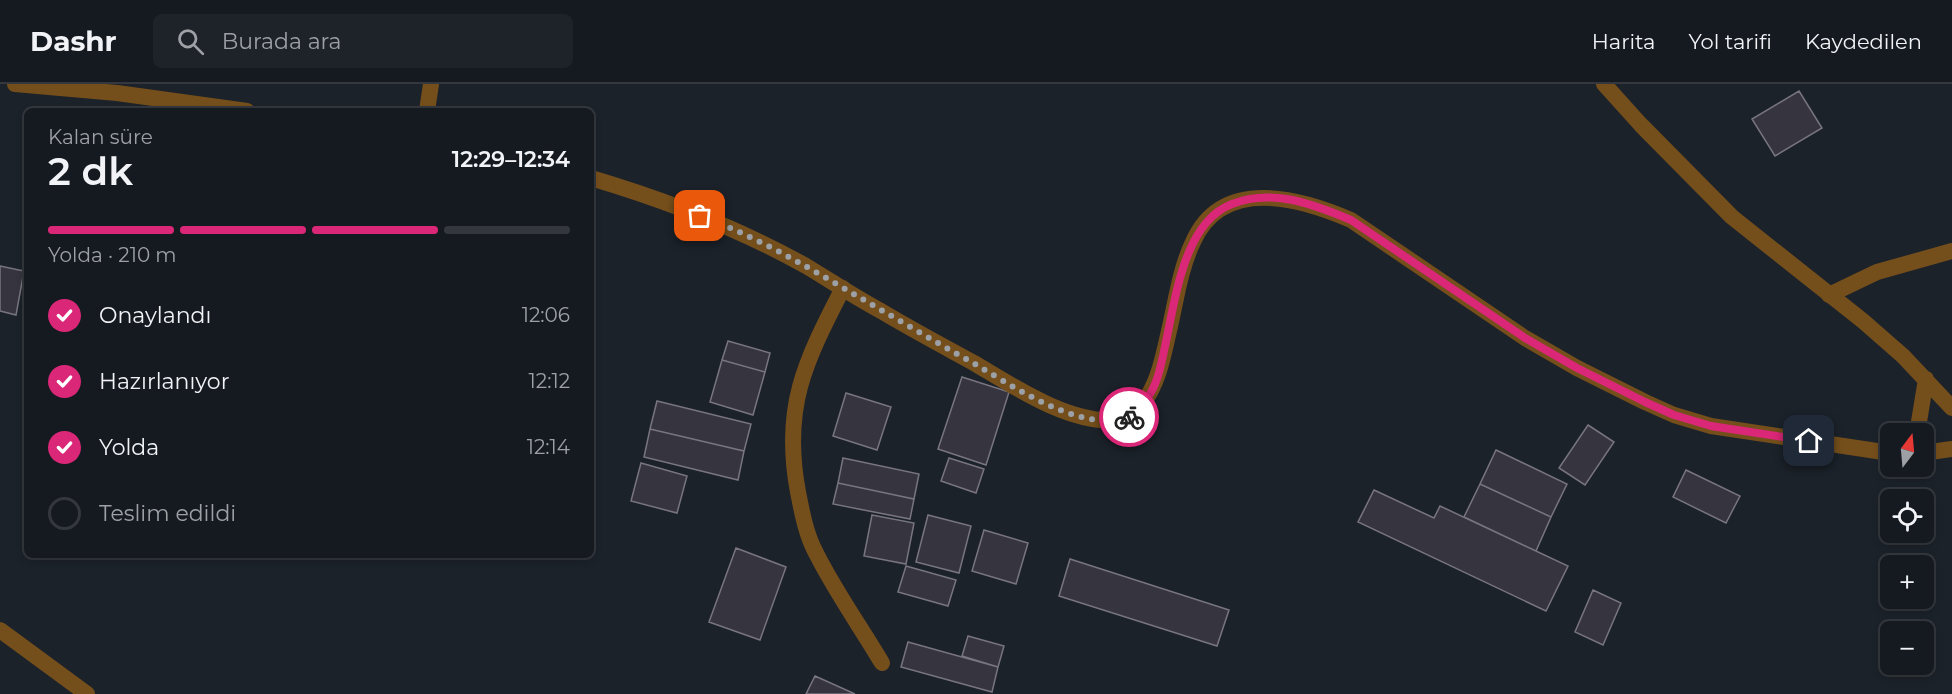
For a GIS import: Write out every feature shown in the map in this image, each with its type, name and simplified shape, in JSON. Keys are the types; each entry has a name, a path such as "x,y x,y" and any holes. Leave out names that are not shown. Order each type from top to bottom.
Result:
{"street":[{"path":"15,84 117,93 225,108"},
{"path":"427,108 431,84"},
{"path":"1604,84 1641,126 1732,217 1903,356 1952,408"},
{"path":"594,179 723,224 806,266 1023,392 1054,406 1097,420 1128,418 1150,394 1159,374 1186,260 1194,240 1206,221 1223,208 1244,200 1271,197 1295,200 1351,220 1525,338 1577,368 1674,415 1711,426 1880,451"},
{"path":"1829,295 1877,272 1952,251"},
{"path":"843,288 810,354 800,384 794,410 792,437 795,478 801,511 814,551 882,663"},
{"path":"1919,423 1926,380"},
{"path":"1934,452 1952,450"},
{"path":"0,630 87,694"}],"building":[{"path":"1799,91 1822,128 1775,156 1752,119"},
{"path":"0,266 24,271 16,315 0,311"},
{"path":"728,341 770,353 765,372 722,360"},
{"path":"722,360 765,372 753,415 710,402"},
{"path":"962,377 1009,392 986,465 938,449"},
{"path":"846,393 891,407 877,450 833,436"},
{"path":"657,401 751,424 744,451 650,429"},
{"path":"1588,425 1614,442 1585,485 1559,468"},
{"path":"650,429 744,451 738,480 644,457"},
{"path":"1496,450 1567,484 1551,517 1480,484"},
{"path":"843,458 919,474 914,499 838,483"},
{"path":"949,458 984,469 976,493 941,481"},
{"path":"641,463 687,476 677,513 631,501"},
{"path":"1686,470 1740,496 1726,523 1673,497"},
{"path":"838,483 914,499 910,519 833,504"},
{"path":"1480,484 1551,517 1536,551 1464,517"},
{"path":"1374,490 1434,518 1440,506 1568,566 1546,611 1358,522"},
{"path":"872,515 914,523 906,564 864,556"},
{"path":"928,515 971,526 959,573 916,562"},
{"path":"984,530 1028,543 1016,584 972,571"},
{"path":"736,548 786,567 760,640 709,622"},
{"path":"1070,559 1229,610 1217,646 1059,596"},
{"path":"906,566 956,580 948,606 898,592"},
{"path":"1593,590 1621,603 1603,645 1575,632"},
{"path":"968,636 1004,646 998,667 962,656"},
{"path":"908,642 998,667 992,692 901,667"},
{"path":"815,676 855,694 806,694"}],"way so far":[{"path":"700,216 723,224 806,266 1023,392 1054,406 1097,420 1129,417"}],"route":[{"path":"1129,417 1150,394 1159,374 1186,260 1194,240 1206,221 1223,208 1244,200 1271,197 1295,200 1351,220 1525,338 1577,368 1645,402 1674,415 1711,426 1809,441"}]}
